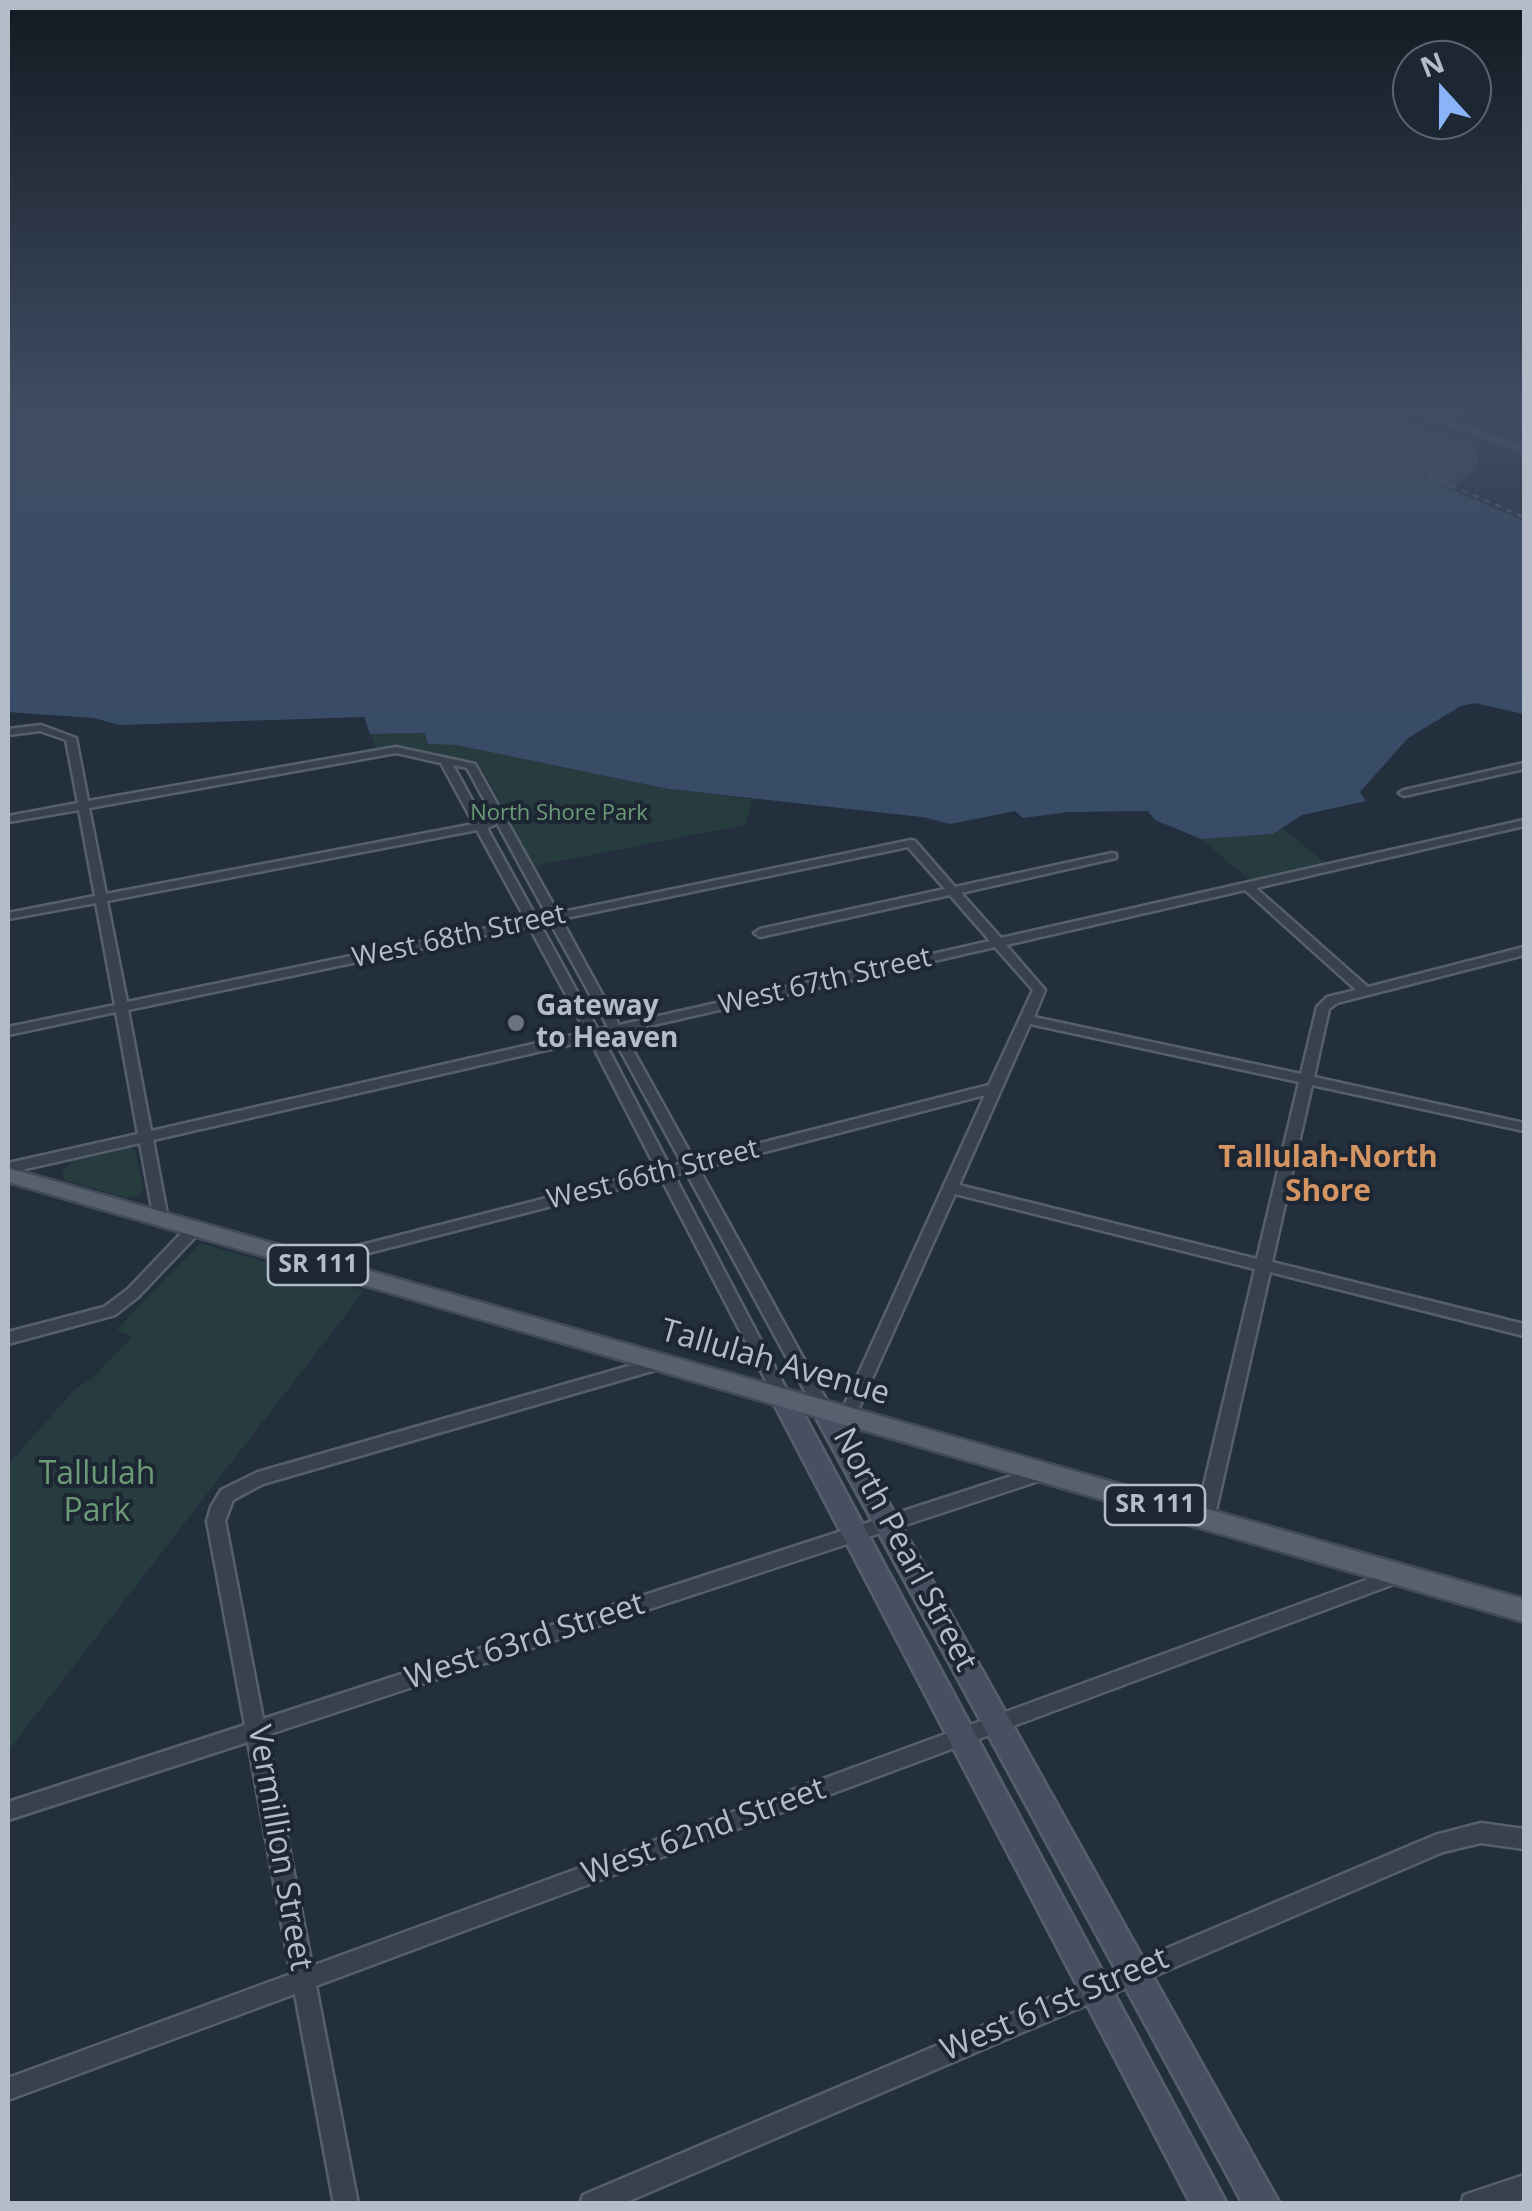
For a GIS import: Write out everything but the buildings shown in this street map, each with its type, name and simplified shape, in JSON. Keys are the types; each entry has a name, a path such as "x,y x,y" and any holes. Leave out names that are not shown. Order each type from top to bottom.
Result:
{"main road":[{"name":"Tallulah Avenue","path":"8,1171 194,1230 1524,1611"}],"street":[{"path":"8,732 51,729 71,738 162,1219"},
{"path":"8,819 396,750 445,761"},
{"name":"North Pearl Street","path":"445,761 470,766 502,822 691,1165 836,1416 887,1524 1263,2204"},
{"name":"North Pearl Street","path":"445,761 1210,2204"},
{"path":"1404,793 1524,766"},
{"path":"8,916 502,822"},
{"name":"West 67th Street","path":"8,1171 146,1136 1524,822"},
{"path":"836,1416 952,1188 1039,990 911,842"},
{"name":"West 68th Street","path":"8,1031 911,842"},
{"path":"760,933 1112,856"},
{"path":"1247,886 1366,991"},
{"path":"1204,1519 1326,1002 1524,951"},
{"path":"1027,1020 1524,1126"},
{"name":"West 66th Street","path":"310,1263 996,1088"},
{"path":"952,1188 1524,1330"},
{"path":"8,1338 95,1316 121,1304 194,1230"},
{"name":"Vermillion Street","path":"346,2204 216,1521 228,1495 258,1479 660,1364"},
{"name":"West 63rd Street","path":"8,1811 1043,1473"},
{"name":"West 62nd Street","path":"8,2089 1400,1575"},
{"name":"West 61st Street","path":"592,2204 1442,1842 1481,1833 1524,1839"},
{"path":"1474,2204 1524,2187"}],"green space":[{"name":"North Shore Park","path":"426,733 428,744 456,745 669,789 753,799 745,825 534,866 478,762 410,748 377,750 370,734"},
{"path":"1283,829 1325,863 1250,880 1201,839 1273,834"},
{"path":"131,1148 144,1190 138,1196 127,1198 65,1180 62,1173 72,1161"},
{"name":"Tallulah Park","path":"200,1243 364,1291 8,1751 8,1465 75,1389 92,1379 132,1337 117,1330"}],"water":[{"path":"8,512 1504,512 1524,521 1524,714 1475,703 1461,706 1408,738 1360,792 1366,801 1302,815 1273,834 1201,839 1155,820 1148,811 1069,812 1023,818 1015,811 950,824 922,817 669,789 456,745 428,744 425,733 370,734 364,717 119,725 94,718 8,712"}],"railway":[{"path":"1513,512 1524,517"}],"place":[{"name":"Gateway to Heaven","path":"516,1023"}],"district":[{"name":"Tallulah-North Shore","path":"1328,1175"}]}
